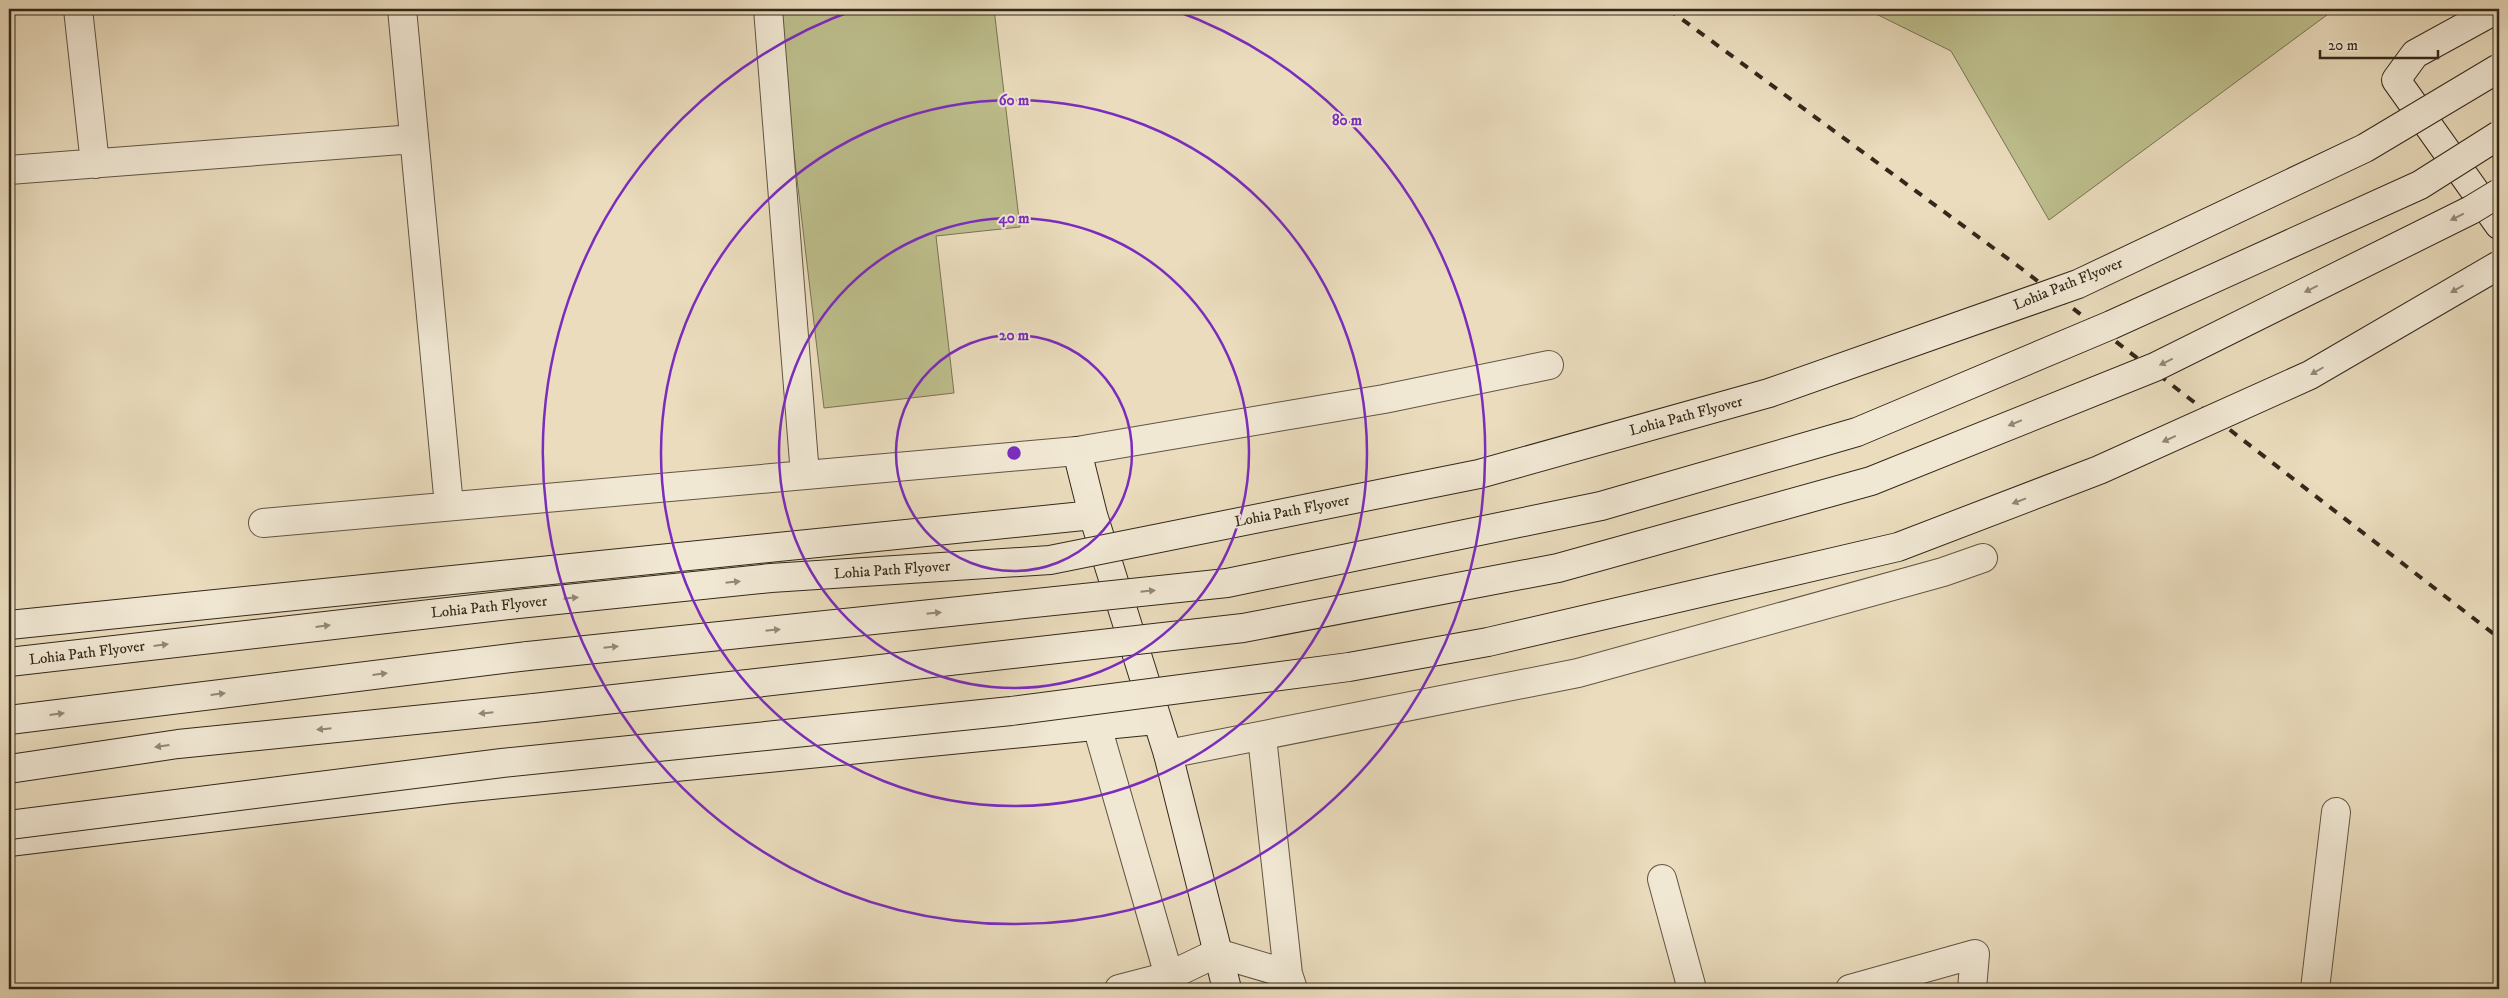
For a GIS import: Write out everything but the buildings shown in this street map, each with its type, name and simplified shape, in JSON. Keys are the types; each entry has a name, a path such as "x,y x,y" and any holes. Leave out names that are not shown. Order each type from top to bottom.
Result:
{"main road":[{"path":"78,9 95,164"},
{"path":"402,9 448,506"},
{"path":"768,9 804,475"},
{"path":"2497,9 2415,54 2396,80 2499,226"},
{"name":"Lohia Path Flyover","path":"9,662 518,604 771,578 1050,560 1479,474 1770,393 2078,284 2365,148 2499,68"},
{"path":"9,720 528,656 1226,583 1601,506 1857,432 2112,326 2420,185 2499,135"},
{"path":"9,170 414,140"},
{"path":"9,769 178,744 534,708 1243,628 1558,568 1871,481 2155,367 2472,210 2499,193"},
{"path":"9,825 502,763 1011,711 1349,667 1498,640 1898,547 2099,470 2310,375 2499,265"},
{"path":"263,524 1077,451 1384,399 1549,365"},
{"path":"1077,451 1093,515 1168,754 1227,989"},
{"path":"9,625 1093,515"},
{"path":"1168,754 1262,737 1578,673 1933,575 1983,558"},
{"path":"9,842 451,789 1156,720"},
{"path":"1098,726 1171,983"},
{"path":"1217,953 1290,981 1262,737"},
{"path":"2315,989 2336,812"},
{"path":"1662,879 1692,989"},
{"path":"1119,989 1171,983 1217,953"},
{"path":"1850,989 1975,954 1972,989"}],"green space":[{"path":"777,9 994,9 1020,227 936,236 954,393 824,408"},
{"path":"1866,9 2335,9 2049,220 1951,51"}],"railway":[{"path":"1668,9 2022,269 2499,638"}]}
